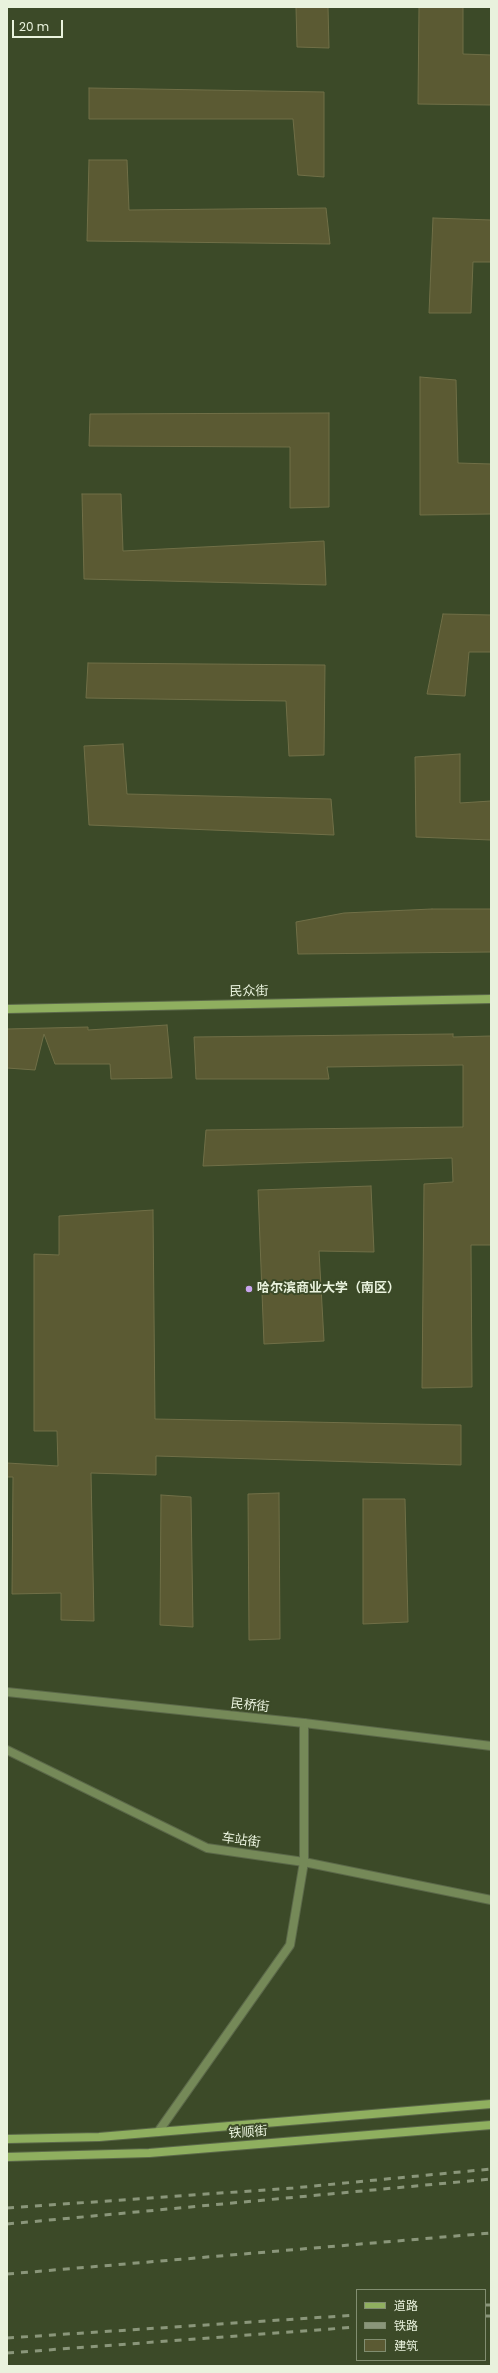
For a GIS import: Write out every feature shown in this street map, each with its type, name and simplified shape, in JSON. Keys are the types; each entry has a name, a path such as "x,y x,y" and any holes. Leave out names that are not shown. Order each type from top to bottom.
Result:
{"main road":[{"name":"民众街","path":"7,1011 16,1009 491,999"},
{"path":"7,2139 99,2137 491,2104"},
{"name":"铁顺街","path":"7,2157 149,2153 491,2125"}],"street":[{"name":"民桥街","path":"7,1692 304,1723 491,1746"},
{"path":"158,2132 290,1945 304,1862 304,1723"},
{"name":"车站街","path":"7,1750 207,1848 304,1862 491,1900"}],"building":[{"path":"296,7 328,7 329,48 297,47"},
{"path":"419,7 463,7 463,54 491,55 491,105 418,104"},
{"path":"89,88 324,92 324,177 298,175 293,119 89,119"},
{"path":"89,160 127,160 129,210 326,208 330,244 87,241"},
{"path":"433,218 491,220 491,262 473,262 471,313 429,313"},
{"path":"420,377 456,380 458,463 491,464 491,514 420,515"},
{"path":"329,413 329,507 290,508 290,447 89,446 90,414"},
{"path":"82,494 121,494 123,551 324,541 326,585 84,579"},
{"path":"443,614 491,615 491,652 469,652 465,696 427,694"},
{"path":"88,663 325,665 324,755 289,756 286,701 86,698"},
{"path":"123,744 127,794 331,799 334,835 89,825 84,746"},
{"path":"460,754 460,803 491,801 491,840 416,837 415,757"},
{"path":"432,909 491,909 491,952 298,954 296,922 344,913"},
{"path":"167,1025 172,1078 111,1079 110,1064 55,1064 44,1034 35,1070 7,1068 7,1029 88,1027 88,1030"},
{"path":"453,1034 453,1037 491,1036 491,1245 471,1245 472,1387 422,1388 424,1184 453,1182 452,1158 203,1166 206,1130 463,1127 463,1065 327,1067 329,1079 196,1079 194,1037"},
{"path":"371,1186 374,1252 319,1251 324,1341 264,1344 258,1190"},
{"path":"153,1210 155,1419 461,1425 461,1465 156,1456 156,1475 91,1473 94,1621 61,1620 61,1593 12,1594 13,1477 7,1477 7,1463 58,1466 57,1431 34,1431 34,1254 59,1255 59,1216"},
{"path":"279,1493 280,1639 249,1640 248,1494"},
{"path":"161,1495 191,1497 193,1627 160,1625"},
{"path":"363,1499 405,1499 408,1622 363,1624"}],"railway":[{"path":"7,2208 293,2188 491,2169"},
{"path":"7,2224 491,2179"},
{"path":"7,2274 491,2233"},
{"path":"486,2305 491,2305"},
{"path":"7,2338 356,2315"},
{"path":"486,2316 491,2316"},
{"path":"7,2353 356,2327"}],"place":[{"name":"哈尔滨商业大学（南区）","path":"249,1289"}]}
